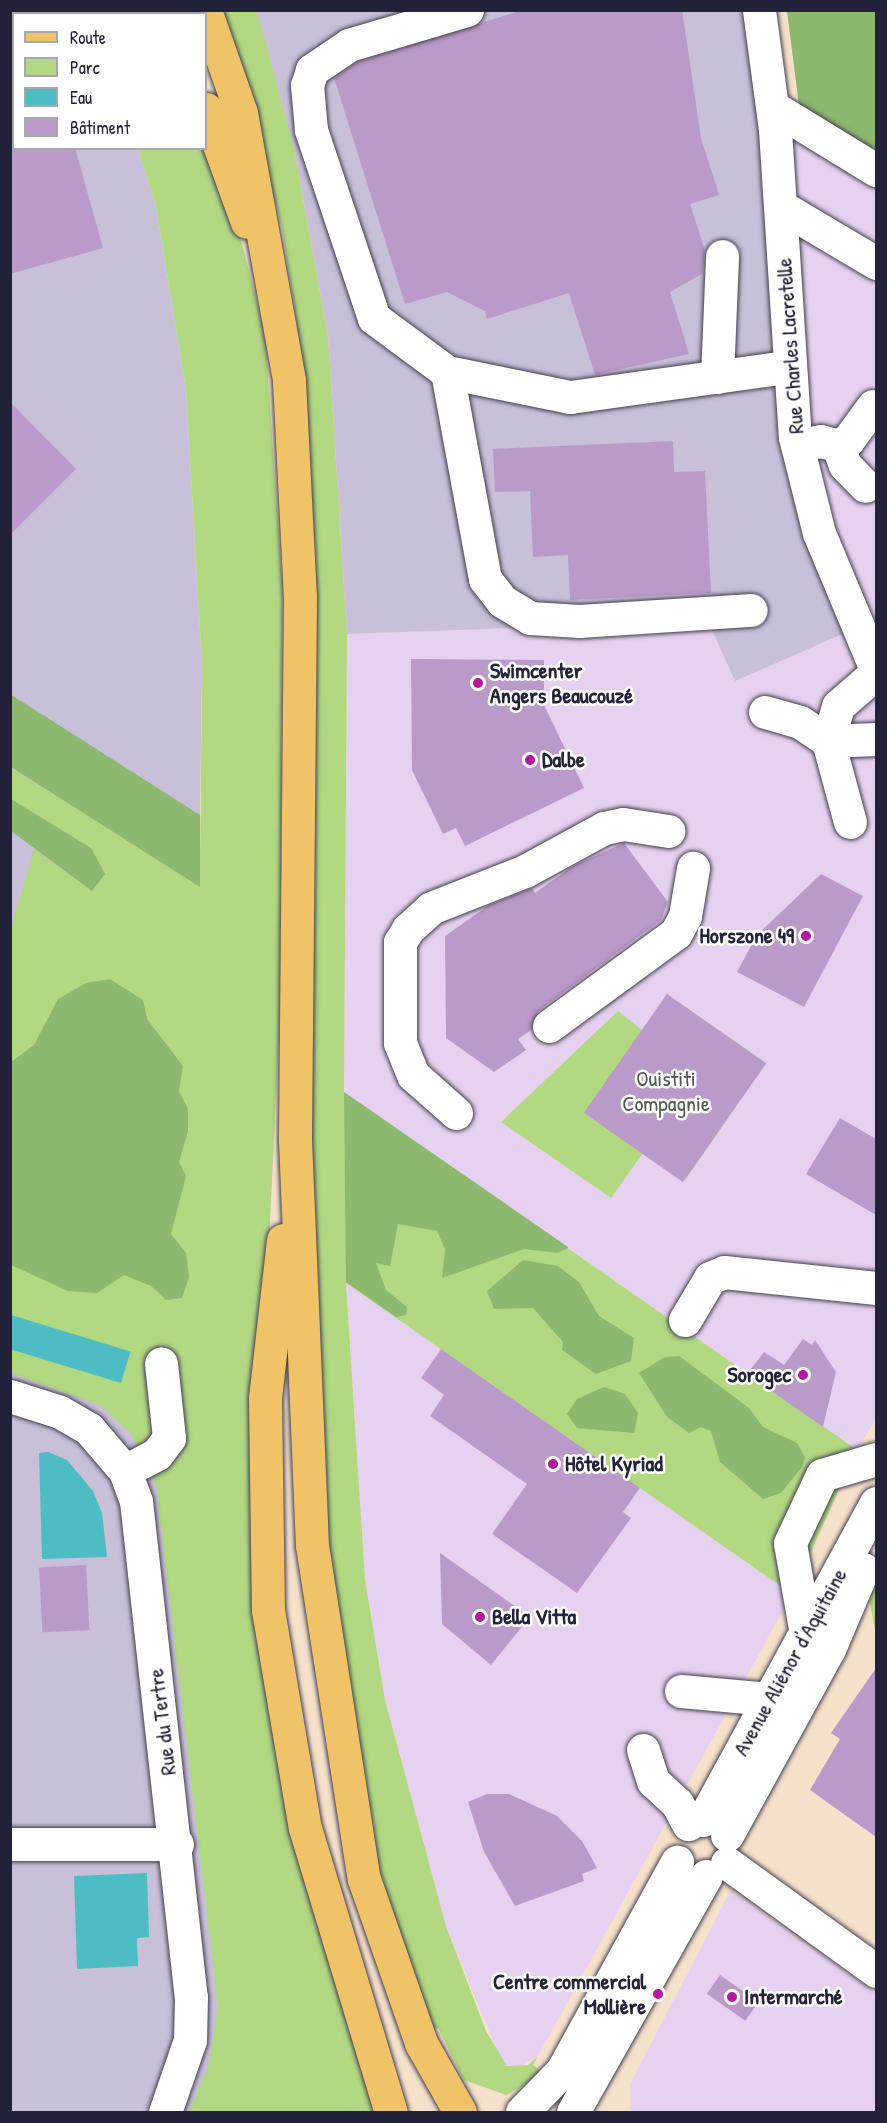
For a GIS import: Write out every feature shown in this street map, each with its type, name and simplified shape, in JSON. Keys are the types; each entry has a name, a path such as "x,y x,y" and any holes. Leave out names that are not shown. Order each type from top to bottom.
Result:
{"main road":[{"path":"207,16 241,113 269,281 290,381 300,596 295,1140 312,1545 364,1879 421,2043 460,2112"},
{"path":"207,112 269,281"},
{"path":"295,1140 265,1399 268,1610 305,1828 392,2112"}],"street":[{"path":"467,10 349,45 320,62 307,86 311,130 374,318 447,372 570,397 788,367"},
{"name":"Rue Charles Lacretelle","path":"759,10 773,106 788,367 797,445 819,533 876,671"},
{"path":"773,106 876,170"},
{"path":"780,206 876,263"},
{"path":"717,377 722,256"},
{"path":"447,372 485,579 502,601 530,618 580,621 751,610"},
{"path":"797,445 821,441 838,446 848,440 873,406"},
{"path":"838,446 845,465 865,486"},
{"path":"850,822 828,741 838,706 876,671"},
{"path":"765,712 800,722 828,741 876,739"},
{"path":"456,1113 413,1075 400,1043 400,942 408,929 431,909 525,871 604,828 623,824 668,831"},
{"path":"549,1026 676,933 685,916 693,868"},
{"path":"684,1320 710,1278 724,1272 876,1288"},
{"path":"125,1471 157,1454 169,1438 161,1363"},
{"name":"Rue du Tertre","path":"10,1396 75,1419 102,1440 125,1471 136,1501 177,1844 192,2022 185,2062 165,2112"},
{"path":"806,1634 790,1543 822,1475 876,1460"},
{"name":"Avenue Aliénor d'Aquitaine","path":"573,2112 705,1847 769,1699 876,1503"},
{"name":"Avenue Aliénor d'Aquitaine","path":"522,2112 562,2071 829,1649 876,1541"},
{"path":"681,1691 769,1699"},
{"path":"643,1750 653,1781 677,1803 705,1847 876,1971"},
{"path":"10,1844 177,1844"}],"shaded area":[{"path":"95,10 12,12 12,150 138,150 156,206 186,389 202,665 200,815 228,2016 208,2112 11,2112 10,11"},
{"path":"256,11 759,11 787,367 856,628 735,681 708,621 347,634 328,336 294,149"},
{"path":"775,130 876,177 876,1419 857,1450 344,1092 347,634 708,621 819,533"},
{"path":"346,1282 792,1594 538,2056 518,2068 502,2063 446,1926 385,1700 365,1580"},
{"name":"Centre commercial Mollière","path":"731,1890 876,1993 876,2112 630,2112 630,2084"}],"green space":[{"path":"95,11 147,12 95,12"},
{"path":"222,11 256,11 294,149 328,336 347,634 344,1092 857,1450 792,1594 346,1283 365,1580 385,1700 446,1926 486,2031 507,2066 528,2065 538,2056 533,2065 540,2070 534,2080 506,2095 464,2080 438,2028 425,2032 378,1880 335,1660 311,1229 315,653 311,474 300,344 282,227"},
{"path":"787,11 876,11 876,150 799,106"},
{"path":"138,150 207,150 230,197 265,333 282,582 281,988 257,1500 365,2052 357,2058 375,2112 189,2112 208,2067 218,2007 156,1485 132,1435 100,1405 11,1373 11,928 34,849 92,891 91,848 11,799 10,767 200,886 202,665 186,389 156,206"},
{"path":"10,694 200,815 200,887 11,767"},
{"path":"11,799 91,848 105,874 92,891 11,831"},
{"path":"110,979 143,1000 147,1019 183,1066 179,1091 188,1109 188,1131 179,1162 186,1176 171,1234 186,1253 189,1277 182,1298 166,1300 151,1286 124,1275 97,1293 68,1291 11,1265 11,1062 34,1045 58,999 86,983"},
{"name":"Ouistiti Compagnie","path":"667,994 766,1063 686,1179 643,1153 611,1198 501,1122 618,1011 642,1030"},
{"path":"344,1092 568,1248 558,1253 524,1249 442,1278 445,1249 437,1231 398,1224 390,1266 376,1263 386,1290 407,1307 406,1315 396,1317 346,1282"},
{"path":"523,1260 558,1266 579,1282 599,1316 634,1338 631,1361 596,1374 562,1350 563,1342 533,1308 494,1309 487,1291"},
{"path":"679,1356 749,1408 763,1427 797,1443 805,1457 802,1467 781,1493 763,1499 720,1462 711,1431 701,1427 689,1433 667,1417 639,1373 665,1357"},
{"path":"604,1387 625,1394 638,1413 634,1433 577,1428 567,1414 577,1399"},
{"path":"876,1573 876,1636 870,1603"}],"water":[{"path":"11,1315 131,1352 121,1383 10,1349"},
{"path":"48,1452 67,1460 93,1491 102,1513 107,1557 42,1559 39,1453"},
{"path":"147,1873 149,1937 137,1938 138,1966 77,1969 74,1876"}],"building":[{"path":"523,10 682,10 701,138 719,195 690,204 705,251 702,274 670,292 689,354 595,375 569,293 487,319 485,311 447,292 405,304 334,78 357,62"},
{"path":"10,148 12,150 76,150 103,248 10,274"},
{"path":"10,402 76,469 10,535"},
{"path":"673,441 674,472 705,471 711,593 570,600 568,555 533,557 530,491 495,492 493,449"},
{"path":"411,659 544,660 544,705 584,788 465,846 456,828 443,834 412,770"},
{"path":"624,843 668,902 661,920 538,1011 531,1030 518,1039 526,1050 494,1072 446,1038 445,936 489,905 532,888 535,893 573,866"},
{"path":"821,874 863,896 804,1007 737,972 757,935"},
{"name":"Ouistiti Compagnie","path":"667,994 766,1063 683,1182 584,1113"},
{"path":"840,1118 876,1139 876,1215 806,1174"},
{"path":"803,1339 812,1345 815,1340 836,1372 823,1427 747,1374 764,1352 784,1365"},
{"path":"441,1349 640,1488 623,1512 631,1518 577,1593 492,1534 527,1484 430,1416 444,1395 421,1378"},
{"path":"440,1553 530,1617 491,1665 442,1624"},
{"path":"86,1565 89,1630 42,1632 39,1567"},
{"path":"876,1668 876,1837 810,1790 840,1739 831,1733"},
{"path":"487,1794 509,1794 557,1816 582,1841 597,1868 582,1874 584,1881 515,1906 484,1852 468,1802"},
{"path":"720,1975 759,2002 745,2021 707,1994"}],"place":[{"name":"Swimcenter Angers Beaucouzé","path":"478,683"},
{"name":"Dalbe","path":"530,760"},
{"name":"Horszone 49","path":"806,936"},
{"name":"Sorogec","path":"803,1375"},
{"name":"Hôtel Kyriad","path":"553,1464"},
{"name":"Bella Vitta","path":"480,1617"},
{"name":"Centre commercial Mollière","path":"658,1994"},
{"name":"Intermarché","path":"732,1997"}]}
